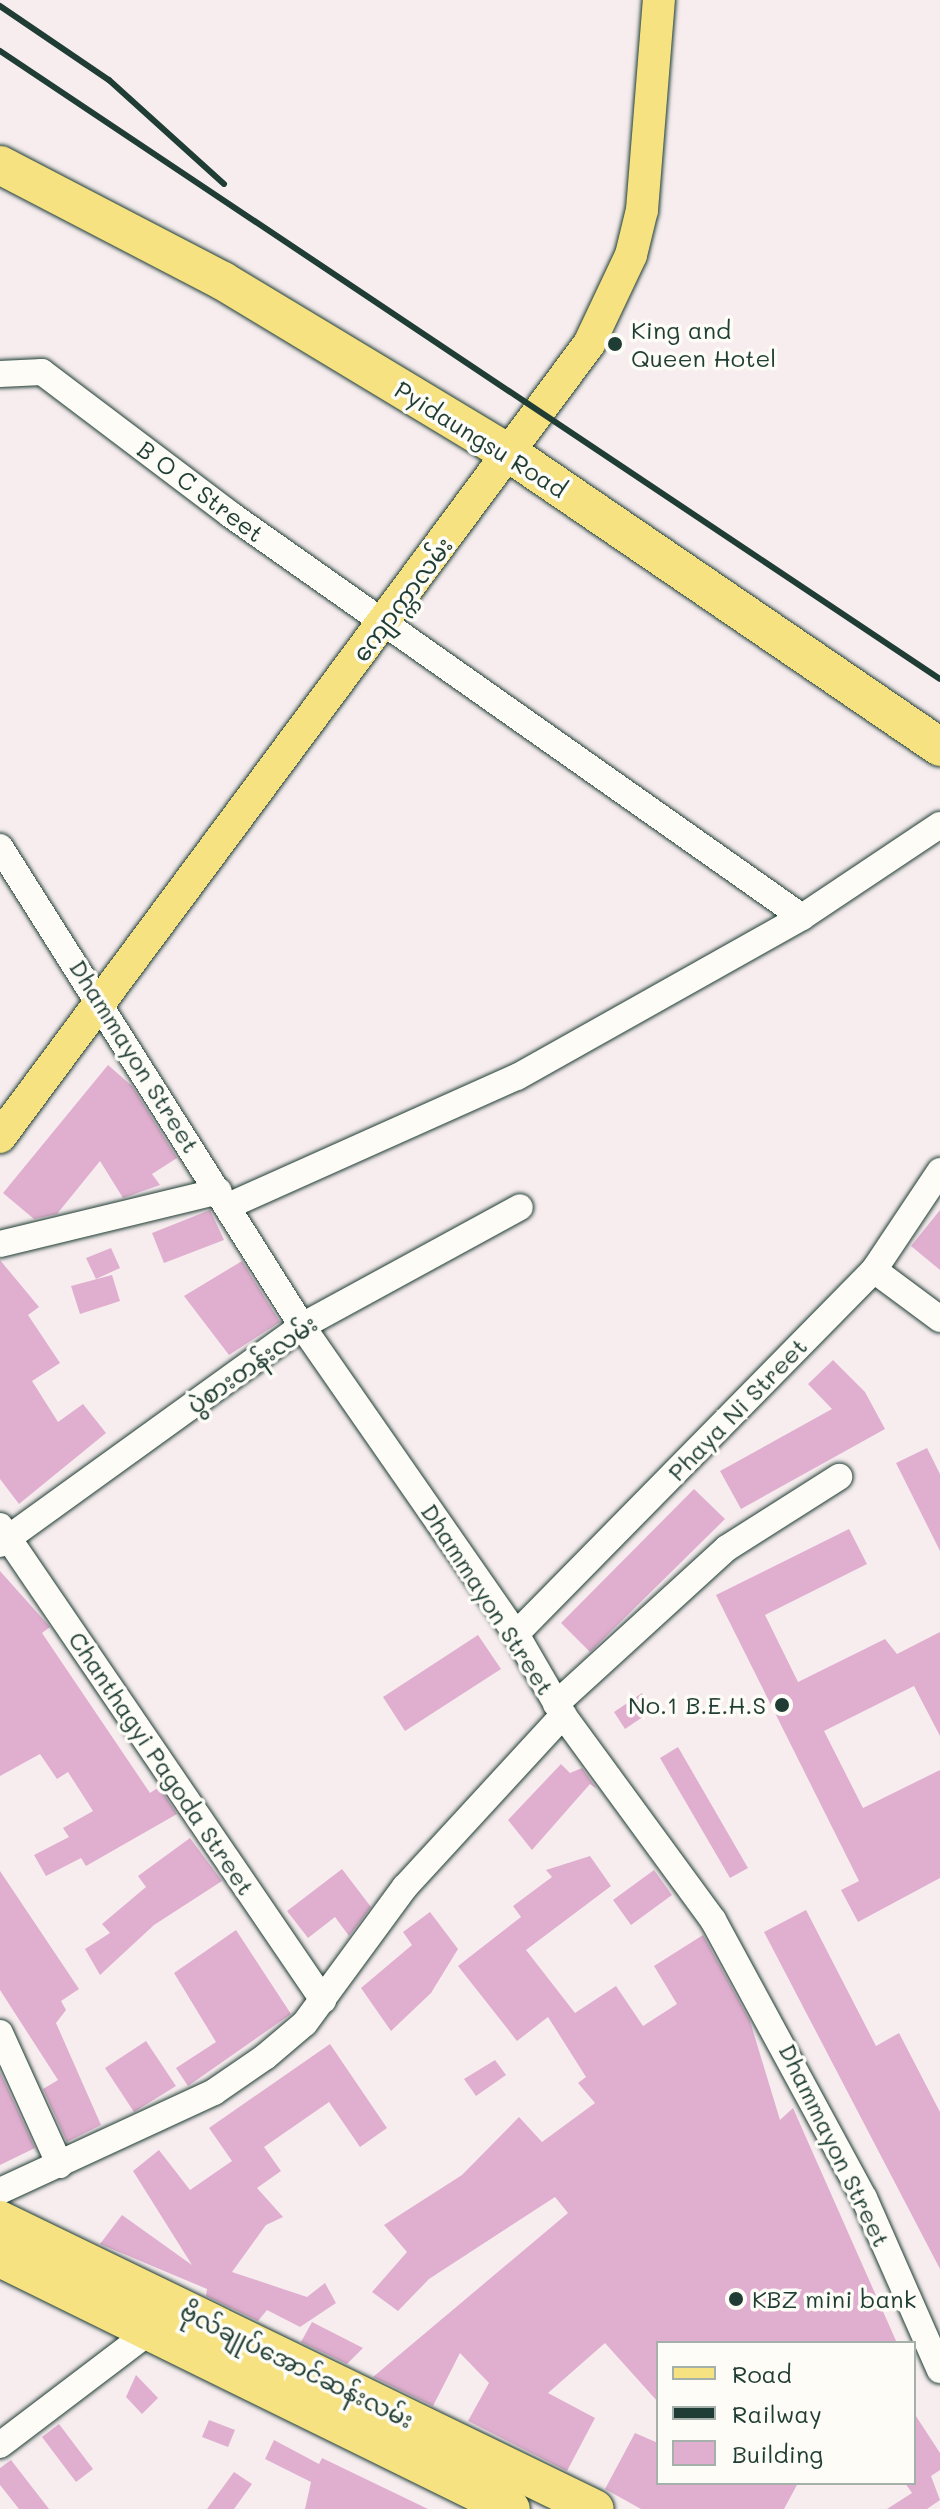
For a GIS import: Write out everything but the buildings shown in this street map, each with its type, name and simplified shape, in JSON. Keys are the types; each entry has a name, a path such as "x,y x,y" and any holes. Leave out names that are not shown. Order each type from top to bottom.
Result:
{"highway":[{"name":"Pyidaungsu Road","path":"0,165 223,281 512,455 940,747"},
{"name":"ဗိုလ်ချုပ်အောင်ဆန်းလမ်း","path":"0,2220 595,2509"},
{"name":"ဗိုလ်ချုပ်အောင်ဆန်းလမ်း","path":"0,2258 146,2334 511,2509"}],"main road":[{"name":"ကျောက္ကာလမ်း","path":"0,1137 384,621 512,455 589,344 631,255 642,210 659,0"}],"street":[{"name":"B O C Street","path":"8,372 42,372 384,621 802,917"},
{"path":"0,1244 223,1198 517,1077 802,917 940,825"},
{"name":"Dhammayon Street","path":"0,847 103,1002 302,1326 516,1634 560,1710 713,1920 771,2017 940,2370"},
{"name":"Phaya Ni Street","path":"516,1634 874,1270 940,1171"},
{"name":"ပွဲစားတန်းလမ်း","path":"3,1536 302,1326 520,1207"},
{"path":"874,1270 940,1319"},
{"path":"0,2191 214,2092 265,2057 323,2000 405,1887 560,1710 727,1548 839,1477"},
{"name":"Chanthagyi Pagoda Street","path":"3,1536 323,2000"},
{"path":"0,2033 60,2165"},
{"path":"0,2445 146,2334"}],"railway":[{"path":"0,6 109,80 224,184"},
{"path":"0,51 940,679"}],"place":[{"name":"King and Queen Hotel","path":"615,344"},
{"name":"No.1 B.E.H.S","path":"782,1705"},
{"name":"KBZ mini bank","path":"736,2299"}]}
